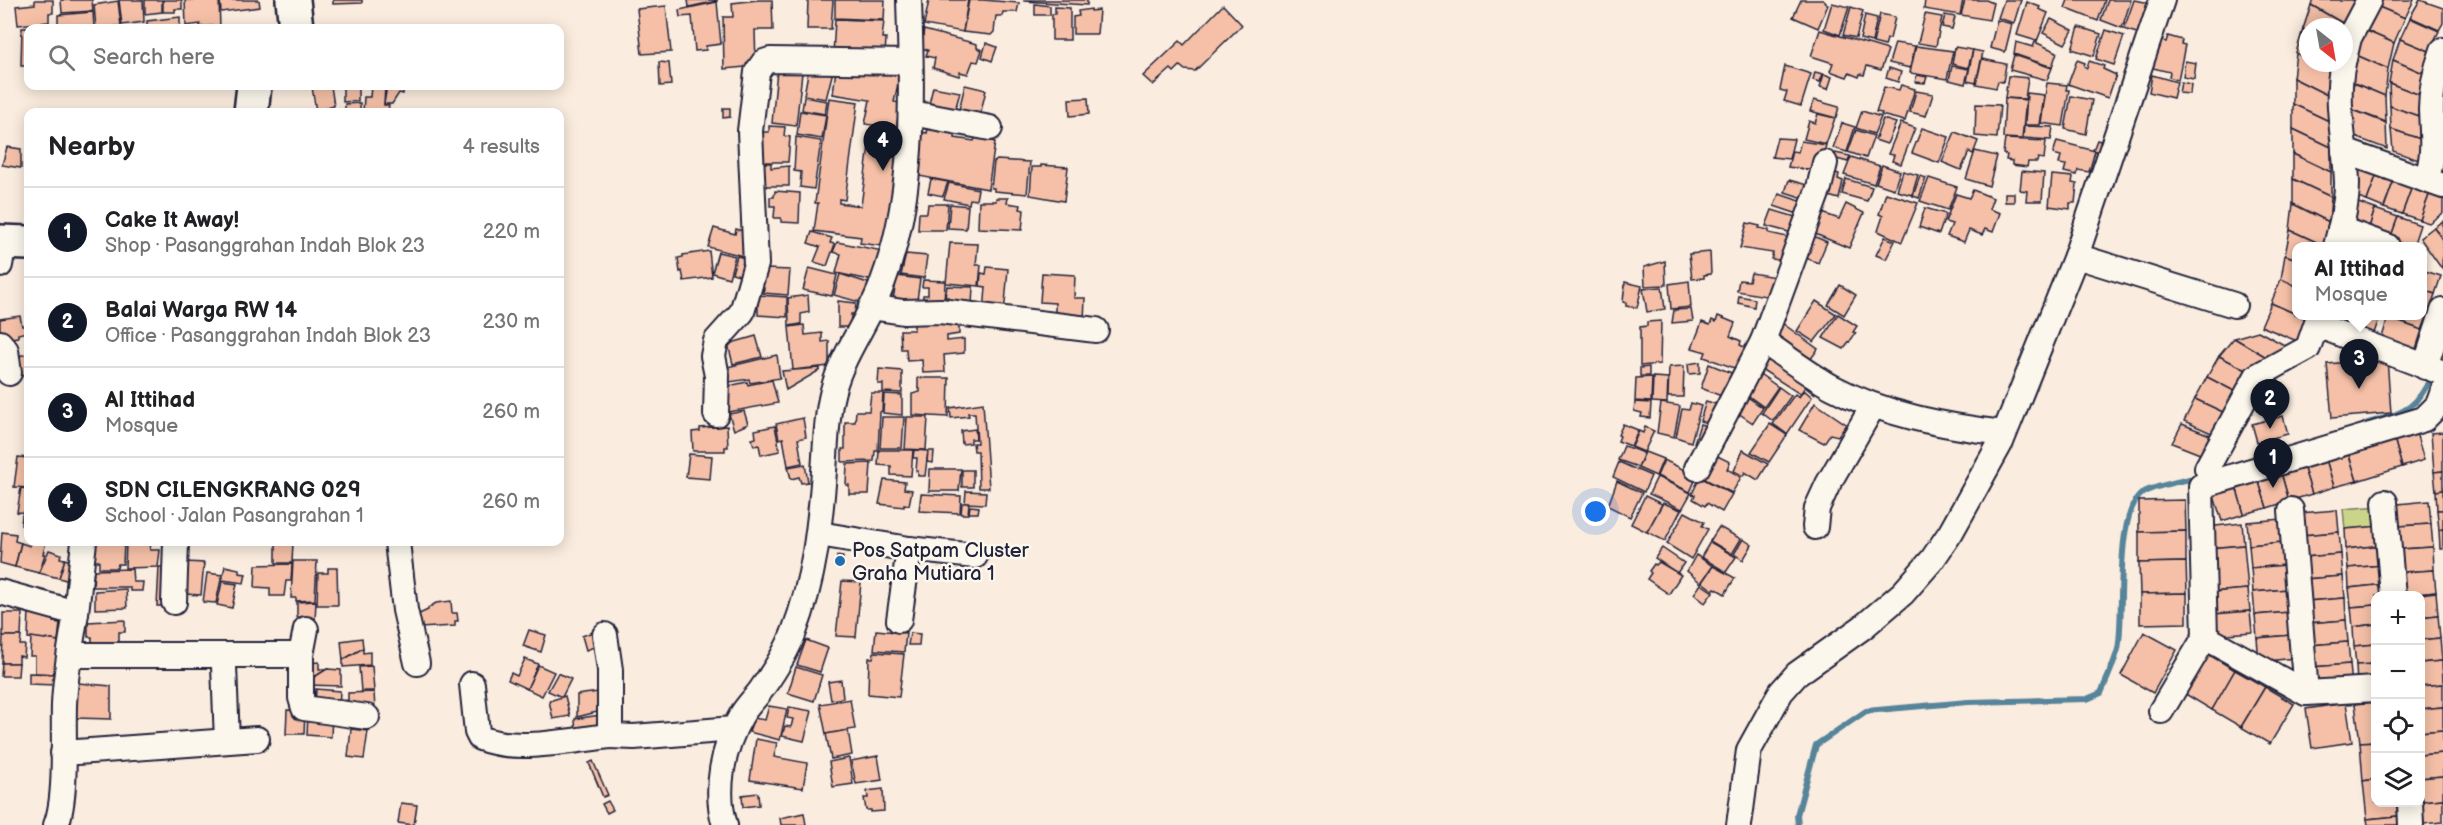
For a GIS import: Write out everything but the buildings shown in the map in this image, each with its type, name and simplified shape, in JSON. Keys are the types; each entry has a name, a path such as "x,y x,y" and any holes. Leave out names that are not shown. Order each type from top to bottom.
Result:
{"street":[{"path":"293,0 296,24"},
{"path":"725,825 721,813 720,793 724,760 734,729 782,658 794,632 819,534 830,403 834,382 881,287 899,228 912,113 909,0"},
{"path":"1739,825 1749,750 1781,692 1797,674 1863,627 1903,593 1932,560 1957,522 2001,442 2076,256 2162,0"},
{"path":"2353,30 2369,0"},
{"path":"2344,151 2434,183 2431,166 2443,50"},
{"path":"716,414 717,376 713,356 716,341 742,312 756,264 750,131 757,72 764,62 770,60 910,62"},
{"path":"2342,72 2339,105 2347,184 2338,238 2362,242"},
{"path":"251,108 254,90"},
{"path":"912,113 990,128"},
{"path":"1697,468 1762,341 1819,188 1825,163"},
{"path":"2076,256 2234,305"},
{"path":"871,308 903,312 940,312 1096,330"},
{"path":"2160,711 2205,637 2204,477 2257,376 2308,348 2318,320 2434,370 2443,311"},
{"path":"1762,341 1830,386 1873,406 1958,428 2004,433"},
{"path":"0,343 6,350 9,373"},
{"path":"2204,477 2424,419 2438,405 2443,391"},
{"path":"1815,527 1817,508 1828,484 1873,406"},
{"path":"2385,502 2393,591"},
{"path":"2291,510 2306,693"},
{"path":"819,534 909,549 975,556"},
{"path":"56,825 60,816 64,702 84,546"},
{"path":"174,602 176,546"},
{"path":"397,546 405,610 417,663"},
{"path":"899,621 909,549"},
{"path":"0,592 76,613"},
{"path":"306,629 301,655 301,698 304,708 367,717"},
{"path":"605,635 610,670 610,736"},
{"path":"2205,637 2306,693 2371,689"},
{"path":"70,655 301,655"},
{"path":"224,666 227,741"},
{"path":"472,684 477,732 480,738 511,745 610,736 634,737 734,729"},
{"path":"63,753 257,739"},
{"path":"2410,807 2411,825"}],"green space":[{"path":"2380,506 2381,526 2345,529 2343,509"}],"waterway":[{"path":"2365,424 2389,417 2413,404 2426,388 2432,375"},
{"path":"1798,825 1797,815 1816,745 1866,711 1968,702 2087,699 2101,693 2118,649 2124,541 2134,503 2144,492 2198,477"}],"place":[{"name":"SDN CILENGKRANG 029","path":"883,171"},
{"name":"Al Ittihad","path":"2359,389"},
{"name":"Balai Warga RW 14","path":"2270,429"},
{"name":"Cake It Away!","path":"2273,488"},
{"name":"Pos Satpam Cluster Graha Mutiara 1","path":"840,561"}]}
